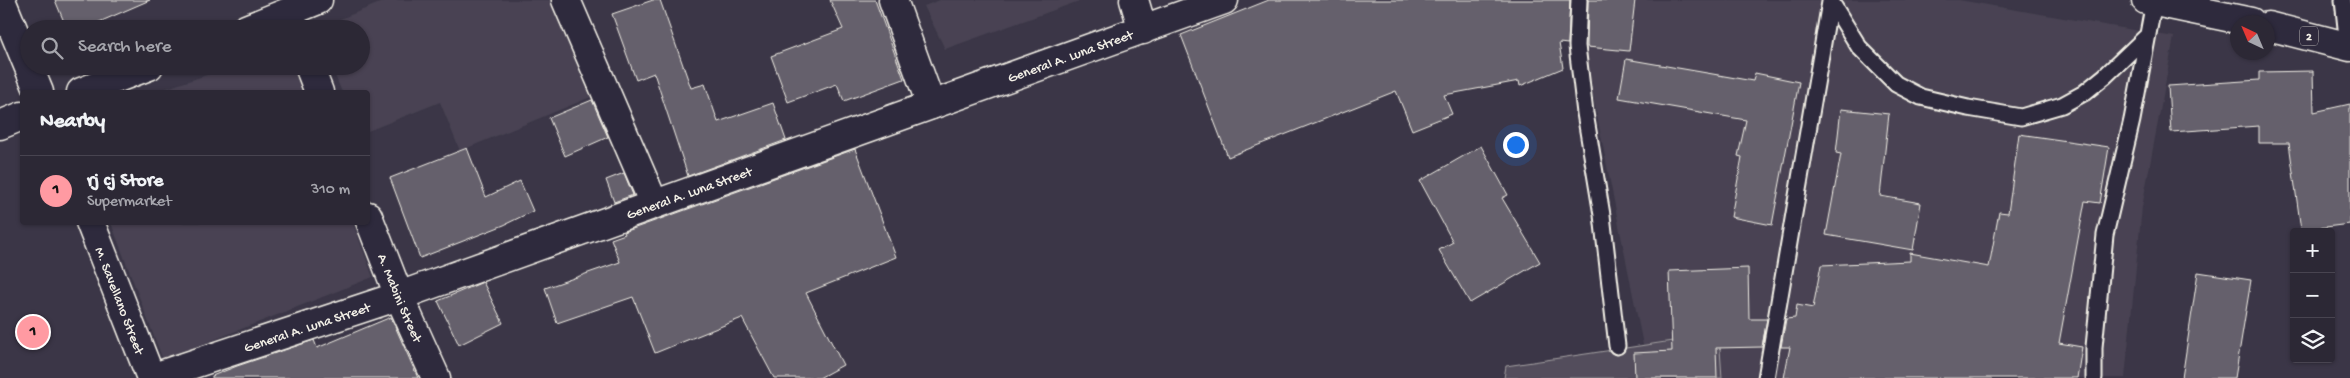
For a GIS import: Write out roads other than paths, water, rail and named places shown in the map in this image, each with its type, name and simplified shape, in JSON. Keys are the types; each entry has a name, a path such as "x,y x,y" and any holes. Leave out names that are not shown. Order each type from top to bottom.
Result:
{"main road":[{"path":"1,0 20,46"},
{"path":"291,20 318,0"},
{"path":"566,0 654,204"},
{"path":"893,0 931,105"},
{"path":"1134,0 1143,30"},
{"name":"General A. Luna Street","path":"151,378 399,296 1224,0"},
{"path":"2150,1 2230,18"},
{"name":"2","path":"2275,28 2349,46"},
{"path":"32,75 38,90"},
{"path":"86,90 125,75"},
{"path":"312,75 318,90"},
{"path":"0,125 20,117"},
{"name":"A. Mabini Street","path":"370,221 399,296 436,378"},
{"name":"M. Savellano Street","path":"91,225 151,378"}],"lane":[{"path":"1579,0 1577,46 1585,113 1602,215 1617,346"},
{"path":"2343,0 2349,46"},
{"path":"1830,1 1859,47 1896,84 1921,97 1968,108 2021,117 2062,105 2084,94 2148,35"},
{"path":"1766,378 1830,1"},
{"path":"2094,378 2094,347 2105,235 2132,120 2148,35 2150,1"}],"place":[{"name":"rj cj Store","path":"33,332"}]}
